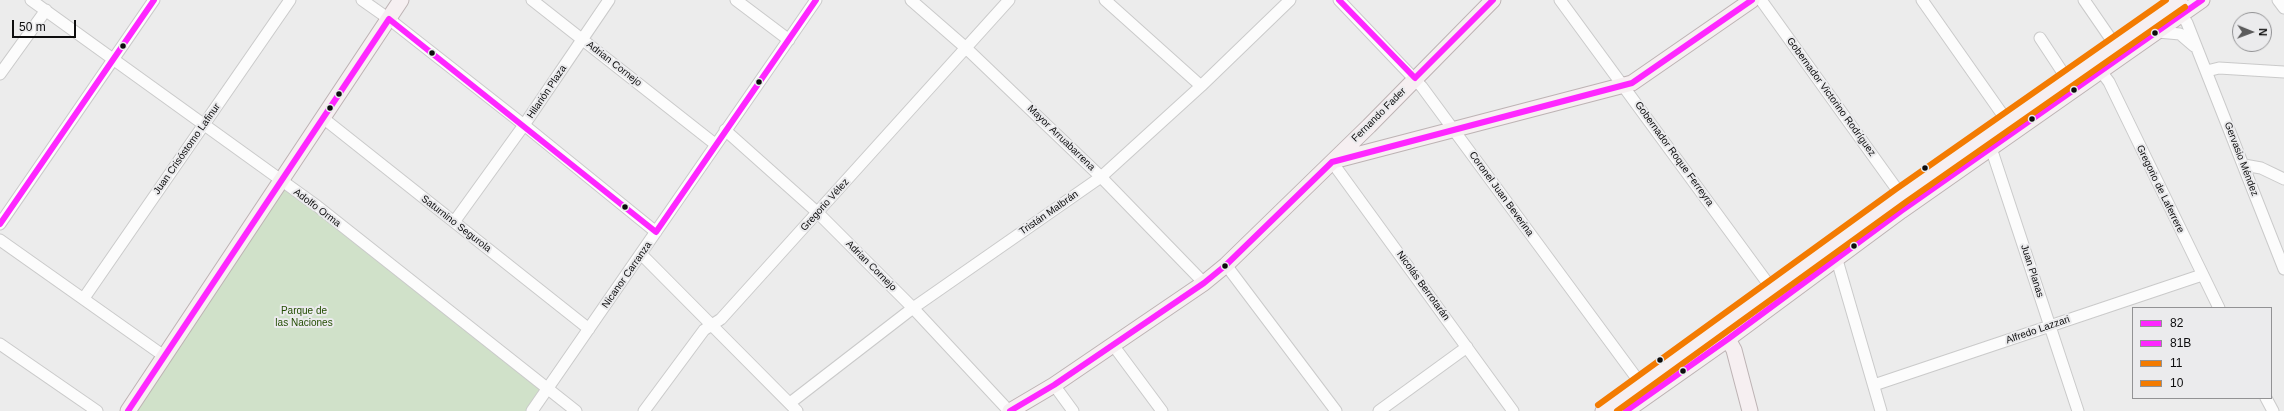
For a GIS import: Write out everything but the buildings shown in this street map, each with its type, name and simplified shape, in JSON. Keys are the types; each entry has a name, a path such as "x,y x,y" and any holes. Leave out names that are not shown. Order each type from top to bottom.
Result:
{"main road":[{"path":"128,411 401,0"},
{"name":"Fernando Fader","path":"1010,411 1054,385 1204,283 1226,265 1332,162 1493,0"},
{"path":"1332,162 1624,86 1640,79 1752,0"},
{"path":"1603,411 1901,195 2115,45 2178,6 2202,0"},
{"path":"1626,411 1837,260 1901,211 2105,67 2158,32 2178,6"},
{"path":"1713,331 1728,339 1734,350 1750,411"}],"street":[{"name":"Adolfo Orma","path":"31,0 115,59 280,181 317,206 576,411"},
{"path":"0,224 115,59 154,0"},
{"name":"Juan Crisóstomo Lafinur","path":"84,298 290,0"},
{"path":"362,0 389,18 656,232"},
{"name":"Adrian Cornejo","path":"532,0 715,144"},
{"name":"Hilarión Plaza","path":"454,222 524,125 609,0"},
{"path":"736,0 789,40"},
{"name":"Nicanor Carranza","path":"532,411 547,387 589,329 715,144 816,0"},
{"name":"Mayor Arruabarrena","path":"911,0 966,48 1101,177 1204,283"},
{"name":"Gregorio Vélez","path":"644,411 704,330 721,319 1009,0"},
{"path":"1105,0 1201,86"},
{"name":"Tristán Malbrán","path":"793,407 913,308 1101,177 1201,86 1290,0"},
{"name":"Coronel Juan Beverina","path":"1339,0 1416,78 1641,384"},
{"name":"Gobernador Roque Ferreyra","path":"1560,0 1772,289"},
{"name":"Gobernador Victorino Rodríguez","path":"1761,0 1901,195"},
{"path":"1922,0 2007,121"},
{"path":"2084,0 2115,45 2105,67"},
{"path":"2278,0 2284,8"},
{"name":"Gervasio Méndez","path":"2178,6 2187,23 2284,269"},
{"path":"0,74 46,10"},
{"name":"Gervasio Méndez","path":"2158,32 2180,34 2197,49"},
{"path":"2040,38 2067,79"},
{"name":"Gregorio de Laferrere","path":"2105,67 2109,82 2218,307"},
{"path":"2206,71 2219,68 2284,72"},
{"name":"Saturnino Segurola","path":"323,118 589,329"},
{"name":"Adrian Cornejo","path":"725,130 818,213 913,308 1010,411"},
{"name":"Juan Planas","path":"1994,131 1992,148 2078,411"},
{"name":"Nicolás Berrotarán","path":"1332,162 1513,411"},
{"path":"2244,165 2261,168 2284,179"},
{"path":"0,240 164,356"},
{"path":"641,254 713,324 793,407"},
{"path":"1837,260 1881,411"},
{"path":"1226,265 1336,411"},
{"name":"Alfredo Lazzari","path":"1874,385 2202,275"},
{"path":"0,344 97,411"},
{"path":"1113,345 1162,411"},
{"path":"1379,411 1467,347"},
{"path":"1639,401 1641,384"},
{"path":"1054,385 1073,411"},
{"path":"2267,399 2273,411"}],"green space":[{"name":"Parque de las Naciones","path":"280,181 547,387 532,411 128,411"}],"transit line":[{"name":"82","path":"0,224 154,0"},
{"name":"82","path":"128,411 389,19 656,232 816,0"},
{"name":"82","path":"1339,0 1415,78 1493,0"},
{"name":"81B","path":"1010,411 1054,385 1204,283 1226,265 1332,162 1632,83 1752,0"},
{"name":"10","path":"1598,405 1896,189 2166,0"},
{"name":"81B","path":"1626,411 1728,339 1901,211 2202,0"},
{"name":"11","path":"1617,411 1906,202 2185,7"}]}
